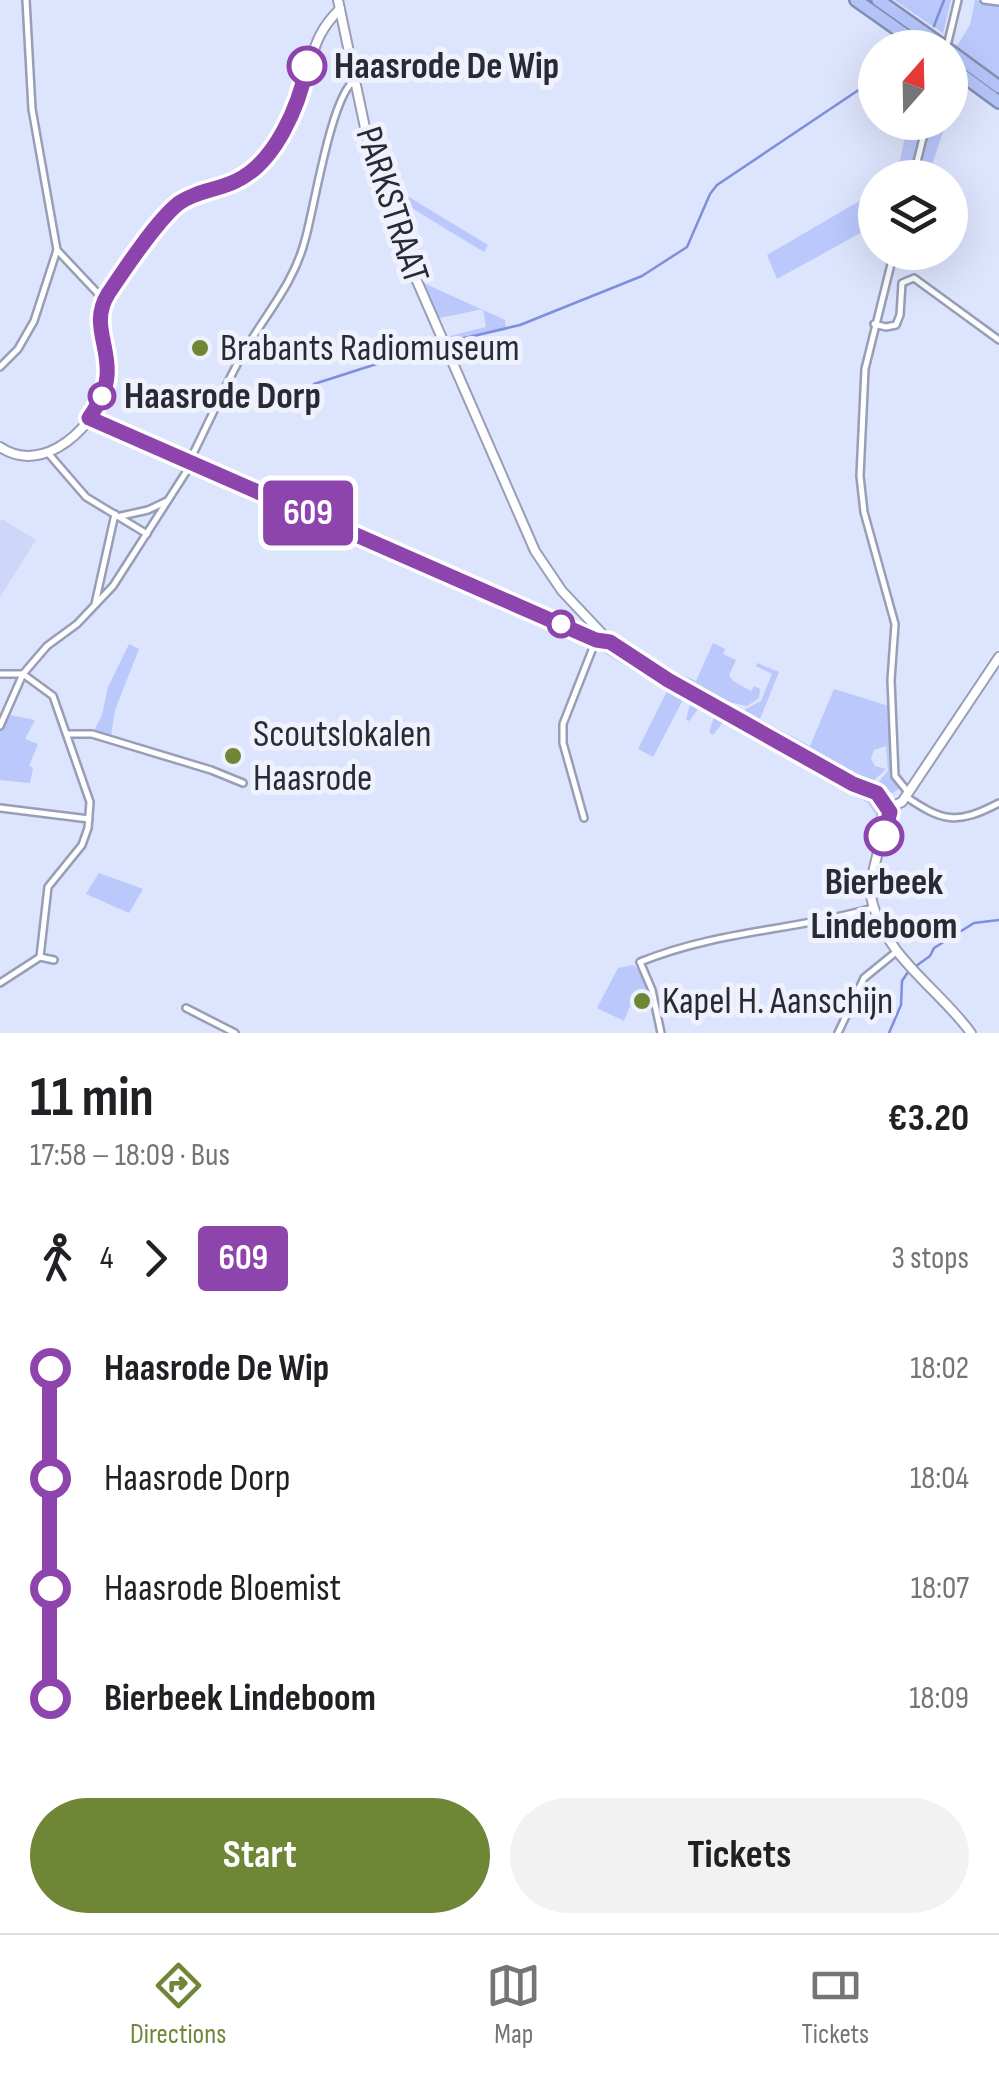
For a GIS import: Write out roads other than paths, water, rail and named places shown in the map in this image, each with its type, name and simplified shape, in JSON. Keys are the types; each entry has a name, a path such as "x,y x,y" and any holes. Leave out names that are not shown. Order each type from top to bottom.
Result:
{"highway":[{"path":"856,0 898,30"},
{"path":"878,0 921,30"},
{"path":"968,64 999,87"},
{"path":"968,79 999,102"}],"street":[{"path":"0,367 18,349 34,322 57,250 32,109 26,0"},
{"path":"952,30 958,0"},
{"path":"984,0 999,2"},
{"path":"0,448 21,456 48,453 68,440 89,418 104,392 108,374 99,328 104,301 176,206 238,180 264,159 294,108 315,41 339,4"},
{"name":"PARKSTRAAT","path":"339,4 376,179 402,254 520,522 545,568 583,623"},
{"path":"0,726 23,674 47,646 78,624 126,570 190,462 243,354 275,307 298,262 336,117 348,84 355,80"},
{"path":"57,250 104,301"},
{"path":"889,270 866,368 861,494 896,624 891,680 896,776 906,794 933,815 946,819 973,816 999,803"},
{"path":"874,324 896,325 902,283 914,278 999,340"},
{"path":"89,418 572,628 583,623 668,680 853,784 885,807"},
{"path":"48,453 74,486 147,534"},
{"path":"116,515 142,512 168,500"},
{"path":"94,606 116,515"},
{"path":"584,818 563,743 563,724 602,639"},
{"path":"971,1033 947,1002 897,952 873,908 870,881 885,807 906,794 999,657"},
{"path":"0,674 23,674 54,696 88,790 89,819 82,845 48,887 40,957"},
{"path":"68,734 92,734 243,783"},
{"path":"0,808 89,819"},
{"path":"661,1033 652,990 640,962 692,943 820,923 873,908"},
{"path":"838,1033 864,978 897,952"},
{"path":"0,982 40,957 54,960"},
{"path":"186,1008 235,1033"}],"waterway":[{"path":"934,26 944,0"},
{"path":"452,341 520,325 642,276 687,247 717,185 858,90"},
{"path":"314,384 436,345"},
{"path":"916,966 934,948 974,923 999,920"},
{"path":"889,1033 901,1005 902,981 908,972"}],"place":[{"name":"Haasrode De Wip","path":"307,66"},
{"name":"Brabants Radiomuseum","path":"200,348"},
{"name":"Haasrode Dorp","path":"102,396"},
{"name":"Scoutslokalen Haasrode","path":"233,756"},
{"name":"Bierbeek Lindeboom","path":"884,836"},
{"name":"Kapel H. Aanschijn","path":"642,1001"}]}
